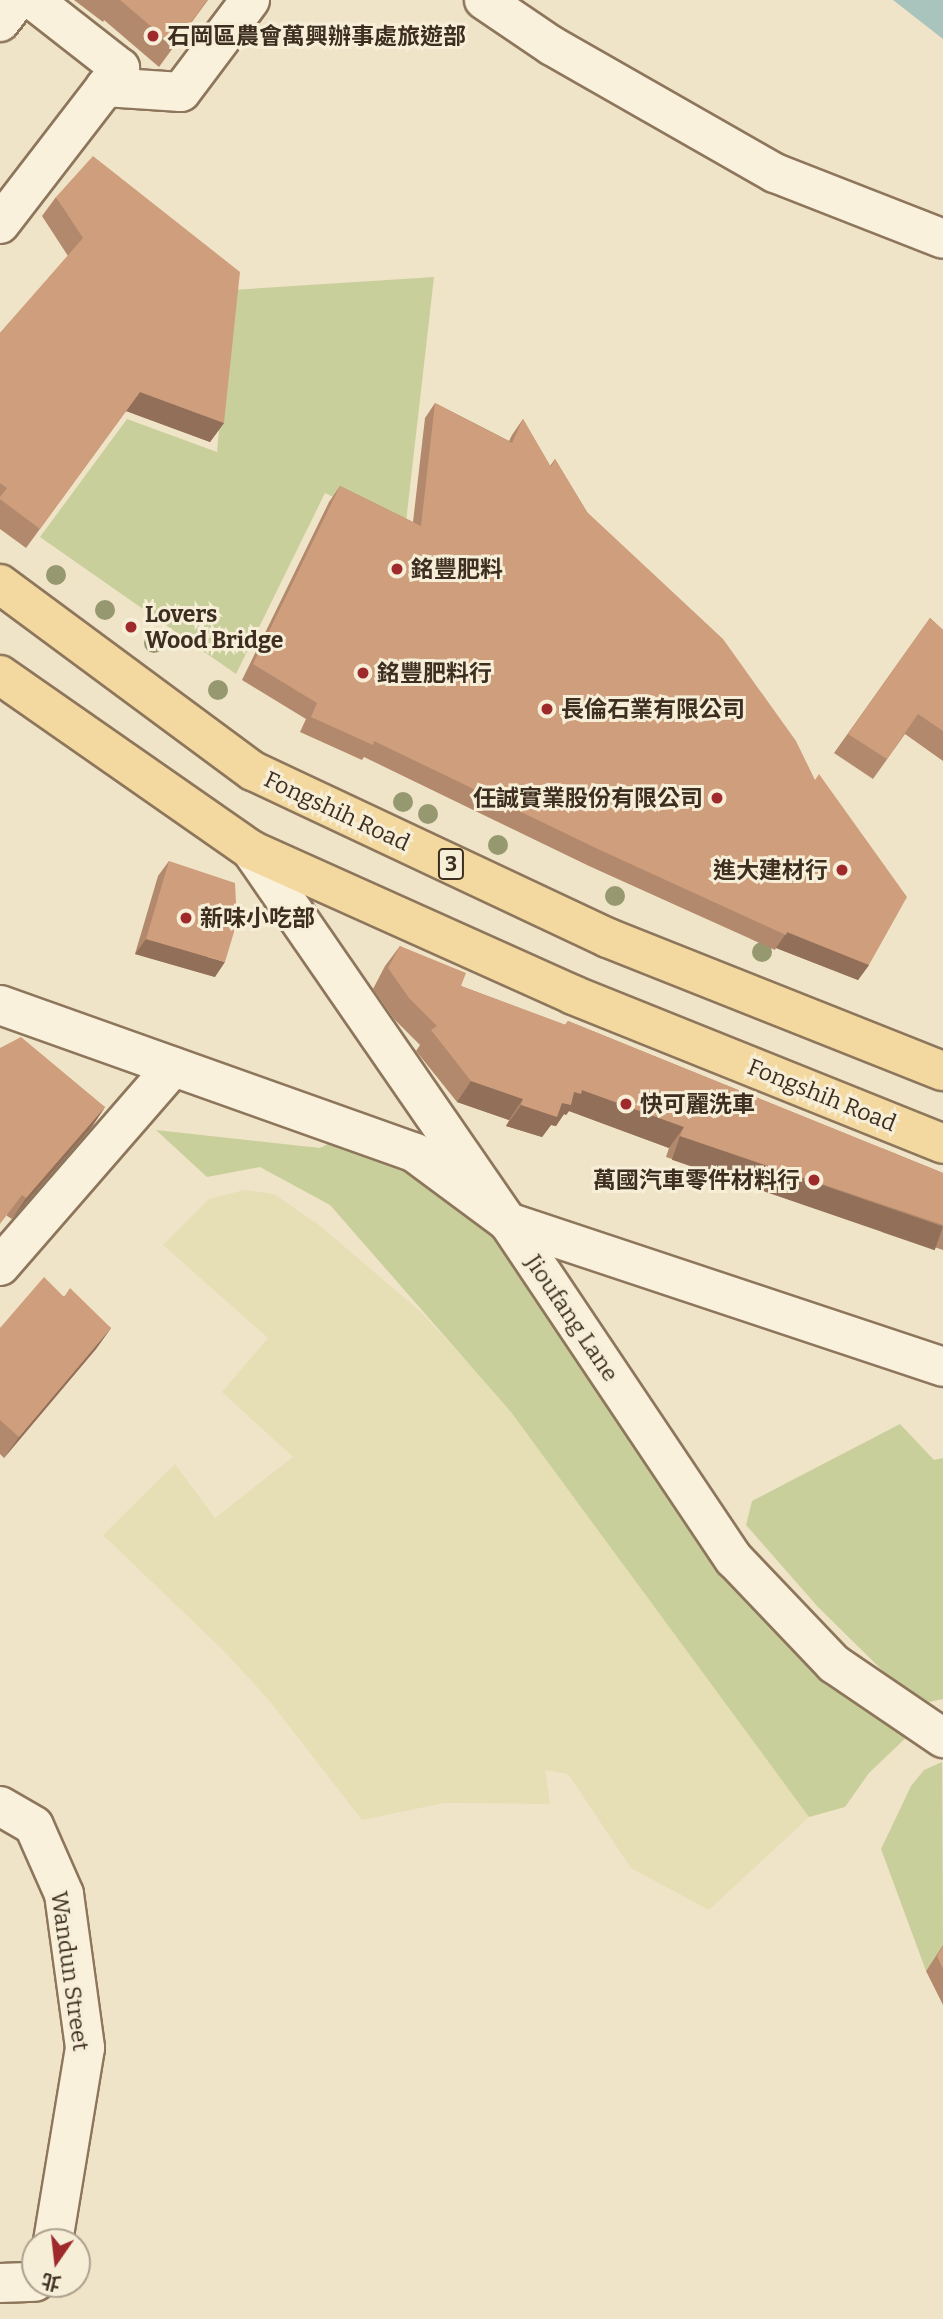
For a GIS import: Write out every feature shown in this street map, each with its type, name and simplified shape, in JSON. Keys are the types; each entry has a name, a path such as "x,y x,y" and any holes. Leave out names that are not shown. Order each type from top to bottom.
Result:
{"main road":[{"name":"Fongshih Road","path":"0,584 253,771 608,939 943,1070"},
{"name":"Fongshih Road","path":"0,675 251,850 573,995 943,1143"}],"street":[{"path":"0,22 17,0"},
{"path":"0,224 120,68 33,0"},
{"path":"105,88 181,92 250,0"},
{"path":"484,0 552,46 775,173 943,239"},
{"name":"Jioufang Lane","path":"251,850 508,1222 734,1559 834,1664 943,1738"},
{"path":"0,1005 415,1153 508,1222 943,1367"},
{"path":"0,1266 173,1067"},
{"name":"Wandun Street","path":"0,1806 34,1826 64,1894 85,2048 55,2228"},
{"path":"0,2283 21,2282"}],"shaded area":[{"path":"244,1190 274,1194 319,1225 421,1312 501,1398 710,1674 809,1817 709,1910 631,1868 568,1774 545,1770 550,1804 444,1803 362,1820 268,1699 225,1652 103,1535 175,1464 215,1518 293,1457 222,1392 268,1338 163,1245 209,1199"}],"green space":[{"path":"434,277 405,531 325,493 236,674 40,537 127,419 217,452 232,290"},
{"path":"156,1130 320,1148 335,1140 412,1166 503,1237 573,1347 912,1732 869,1773 845,1807 809,1817 511,1412 330,1205 260,1167 207,1177"},
{"path":"900,1424 934,1460 943,1458 943,1699 929,1702 888,1676 818,1607 746,1525 752,1501"},
{"path":"942,1762 943,1945 926,1971 881,1849 911,1786 924,1770"}],"water":[{"path":"893,0 943,0 943,39"}],"building":[{"path":"120,0 207,0 174,46"},
{"path":"93,156 240,272 224,423 140,392 40,529 0,499 7,488 0,483 0,333 83,238 56,197"},
{"path":"435,403 512,443 523,419 551,467 555,459 587,512 723,639 796,741 815,780 819,774 907,897 869,965 787,932 786,935 600,850 374,741 373,745 311,717 317,703 253,664 340,486 421,526"},
{"path":"930,618 943,630 943,731 918,714 887,759 848,734"},
{"name":"新味小吃部","path":"169,861 235,883 237,922 225,962 146,939"},
{"path":"400,946 466,973 461,986 566,1025 568,1021 943,1173 943,1225 680,1136 684,1127 582,1090 581,1094 574,1092 571,1105 562,1103 557,1117 521,1105 523,1099 471,1081 431,1030 437,1026 409,998 388,968"},
{"path":"21,1037 105,1107 26,1198 22,1195 0,1224 0,1048"},
{"path":"44,1277 64,1297 70,1288 111,1328 19,1437 0,1420 0,1328"},
{"path":"943,1946 943,1969 937,1956"}],"place":[{"name":"石岡區農會萬興辦事處旅遊部","path":"153,36"},
{"name":"銘豐肥料","path":"397,569"},
{"name":"Lovers Wood Bridge","path":"131,627"},
{"name":"銘豐肥料行","path":"363,673"},
{"name":"長倫石業有限公司","path":"547,709"},
{"name":"任誠實業股份有限公司","path":"717,798"},
{"name":"進大建材行","path":"842,870"},
{"name":"新味小吃部","path":"186,918"},
{"name":"快可麗洗車","path":"626,1104"},
{"name":"萬國汽車零件材料行","path":"814,1180"}]}
